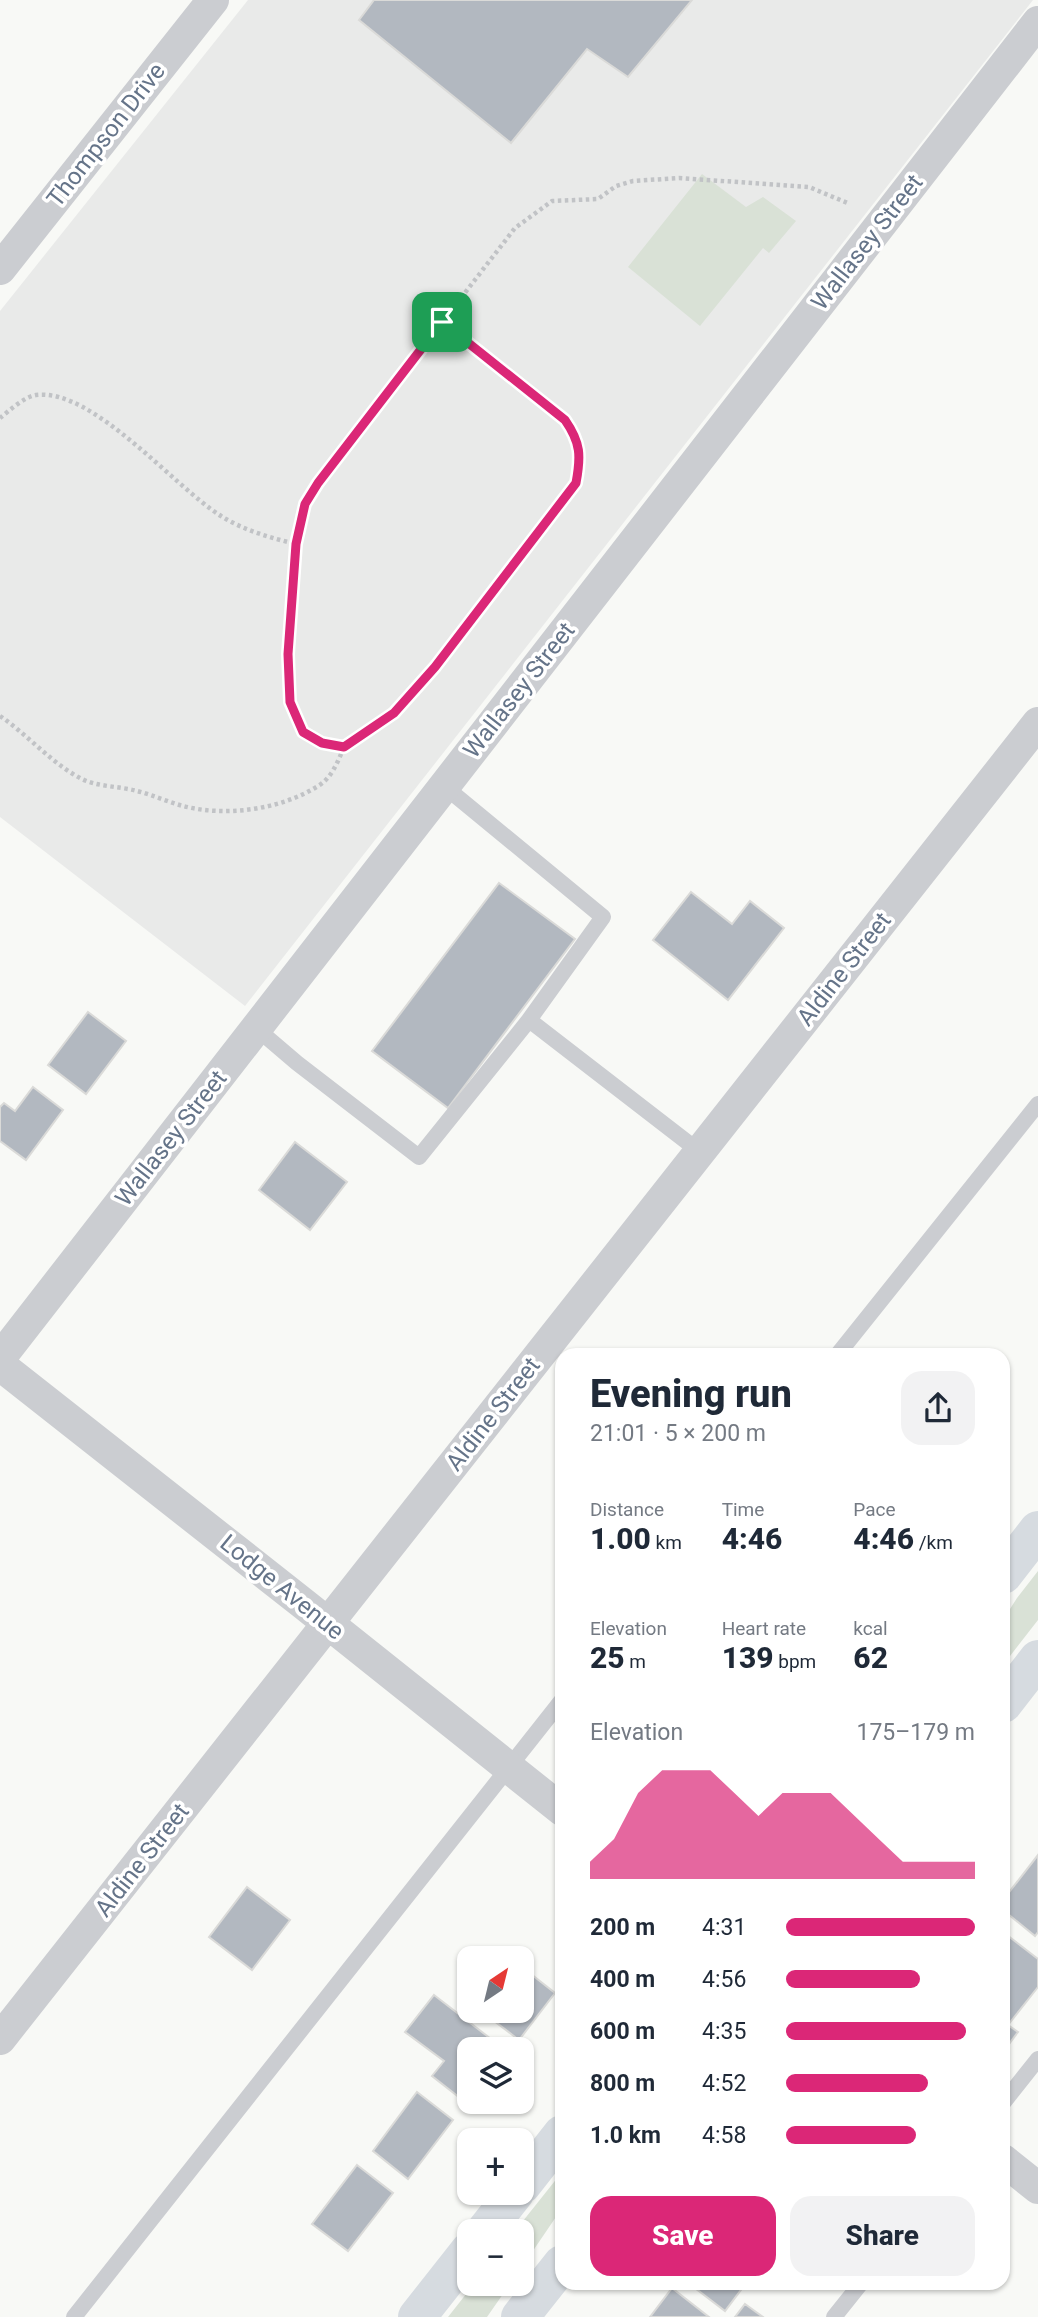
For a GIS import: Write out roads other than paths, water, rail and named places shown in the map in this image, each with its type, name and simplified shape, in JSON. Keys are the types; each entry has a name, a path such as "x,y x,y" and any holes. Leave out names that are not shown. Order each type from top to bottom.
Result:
{"main road":[{"path":"1010,1566 1038,1530"},
{"path":"1010,1695 1038,1659"},
{"path":"534,2170 555,2143"},
{"path":"494,2219 506,2205"},
{"path":"417,2317 457,2266"},
{"path":"520,2317 555,2273"}],"street":[{"name":"Thompson Drive","path":"0,269 213,0"},
{"name":"Wallasey Street","path":"0,1357 1038,22"},
{"name":"Aldine Street","path":"0,2039 1038,723"},
{"name":"Lodge Avenue","path":"0,1365 555,1805"},
{"path":"1010,2166 1038,2188"}],"lane":[{"path":"256,1028 419,1157 528,1020 603,916 444,786"},
{"path":"528,1020 700,1152"},
{"path":"843,1348 1038,1104"},
{"path":"74,2317 555,1709"},
{"path":"1010,2094 1038,2059"},
{"path":"834,2317 856,2290"}]}
